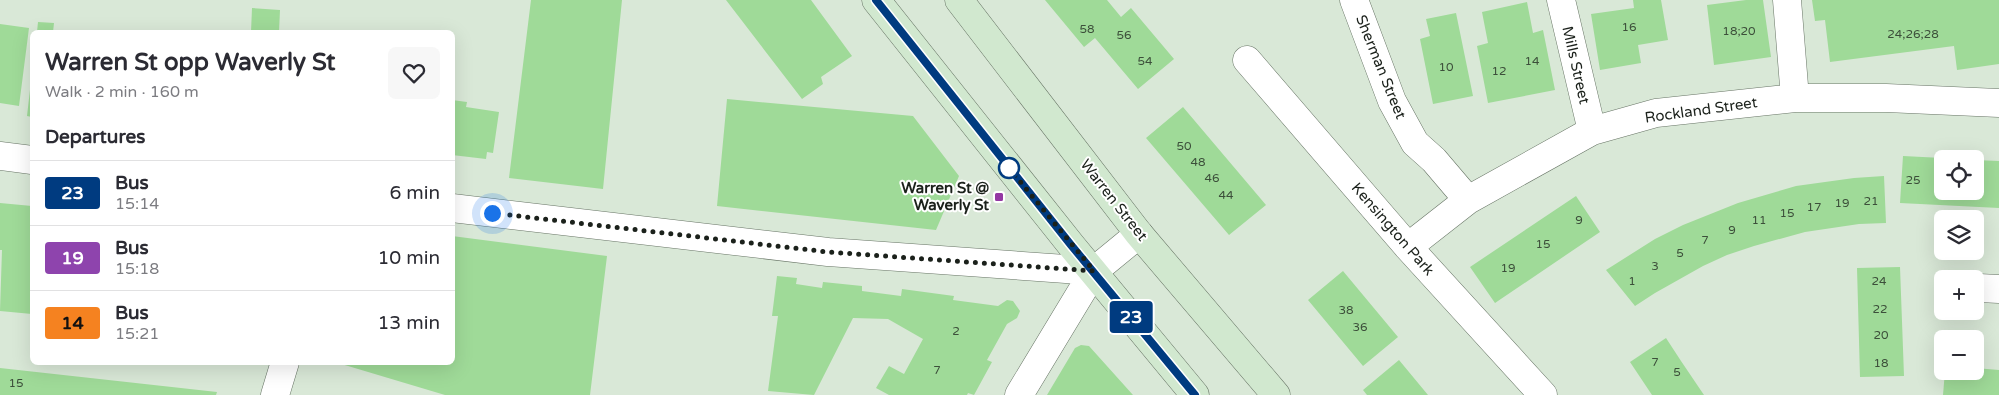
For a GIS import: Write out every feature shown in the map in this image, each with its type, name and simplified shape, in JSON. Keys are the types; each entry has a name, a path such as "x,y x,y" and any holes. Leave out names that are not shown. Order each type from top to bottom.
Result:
{"main road":[{"path":"876,0 1071,245 1195,395"},
{"name":"Warren Street","path":"959,0 1139,234 1276,395"}],"street":[{"name":"Sherman Street","path":"1354,0 1392,100 1415,143 1434,160 1468,200"},
{"name":"Mills Street","path":"1561,0 1592,131"},
{"path":"1787,0 1795,98"},
{"name":"Kensington Park","path":"1247,60 1408,247 1543,395"},
{"name":"Rockland Street","path":"1408,247 1468,200 1592,131 1656,113 1795,98 1886,98 1999,103"},
{"path":"0,156 30,160"},
{"path":"455,208 828,252 1094,271"},
{"path":"1019,395 1094,271 1139,234"},
{"path":"275,395 284,365"}],"building":[{"path":"531,0 622,0 603,189 509,178"},
{"path":"726,0 811,0 852,56 821,77 823,84 802,99"},
{"path":"1045,0 1107,0 1121,17 1131,8 1174,59 1138,89 1095,38 1084,47"},
{"path":"1633,0 1661,0 1668,40 1638,45 1641,63 1600,70 1591,14 1634,8"},
{"path":"1746,0 1763,0 1771,57 1714,65 1707,5"},
{"path":"1812,0 1999,0 1999,64 1957,70 1954,46 1830,62 1825,20 1815,21"},
{"path":"1527,2 1533,33 1543,30 1555,90 1488,103 1477,46 1488,43 1482,12"},
{"path":"252,8 280,10 279,30 251,30"},
{"path":"1456,13 1473,96 1433,104 1420,39 1430,36 1426,19"},
{"path":"38,22 54,23 53,30 37,30"},
{"path":"0,24 29,28 19,106 0,103"},
{"path":"30,90 30,117 27,116"},
{"path":"727,99 913,116 959,176 936,230 717,206"},
{"path":"455,100 467,102 466,107 499,112 493,153 487,152 486,159 455,155"},
{"path":"1183,107 1266,205 1229,235 1146,138"},
{"path":"1903,156 1934,158 1934,200 1984,200 1984,160 1999,161 1999,208 1900,203"},
{"path":"1884,176 1886,223 1859,224 1805,232 1754,246 1703,266 1635,306 1606,270 1655,239 1683,225 1738,203 1796,186"},
{"path":"1576,196 1600,232 1495,303 1470,267"},
{"path":"0,203 30,206 30,314 0,311 2,250 0,250"},
{"path":"455,236 607,256 590,395 445,395 345,365 455,365"},
{"path":"1900,267 1904,376 1860,377 1857,268"},
{"path":"1343,271 1398,337 1363,366 1308,300"},
{"path":"777,276 797,278 796,284 822,288 823,282 862,286 862,291 901,296 902,289 954,296 953,300 998,306 1007,300 1013,301 1020,311 1017,318 1007,324 987,360 992,362 974,395 968,393 967,395 889,395 876,388 889,366 904,374 923,339 888,319 853,318 814,395 768,391 778,316 772,316"},
{"path":"1666,338 1704,395 1652,395 1630,362"},
{"path":"1081,345 1089,346 1133,395 1047,395 1075,348"},
{"path":"1399,360 1428,395 1367,395 1363,390"},
{"path":"0,368 217,392 216,395 0,395"},
{"path":"1984,369 1999,370 1999,395 1943,395 1944,380 1984,380"}],"bus line":[{"name":"23","path":"876,0 1071,245 1195,395"}],"place":[{"name":"Warren St @ Waverly St","path":"999,197"}],"route":[{"path":"492,213 828,252 1094,271 1009,168"}]}
